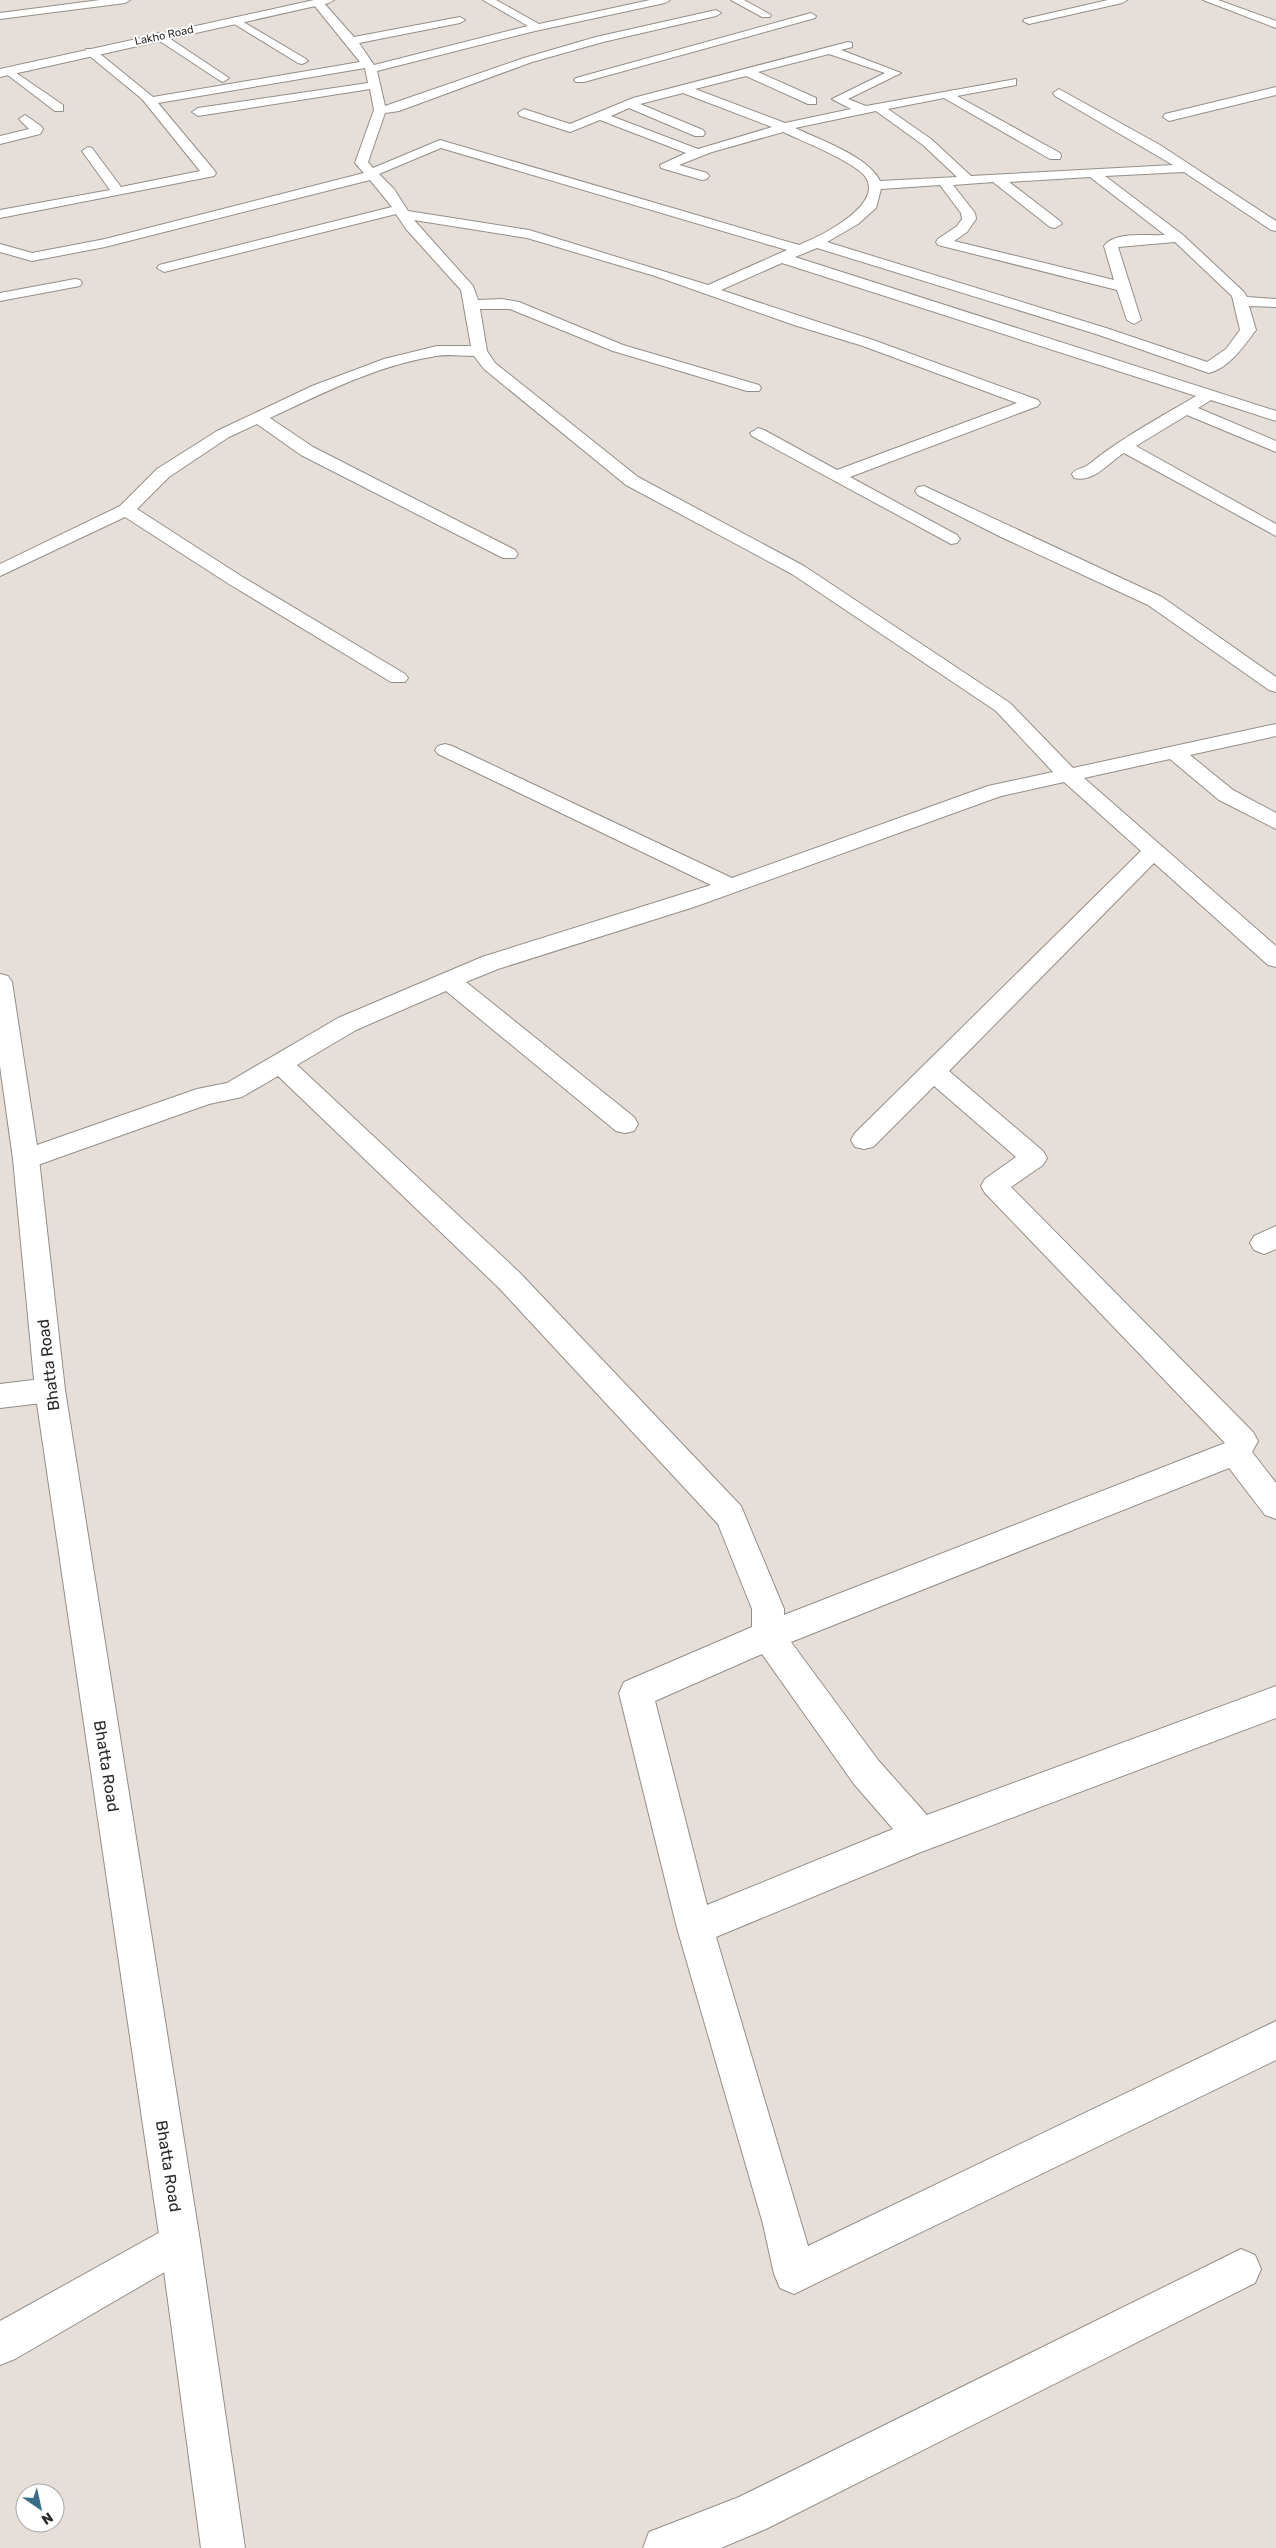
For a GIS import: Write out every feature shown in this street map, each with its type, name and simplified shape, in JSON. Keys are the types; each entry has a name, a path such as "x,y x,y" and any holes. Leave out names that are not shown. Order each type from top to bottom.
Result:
{"street":[{"path":"0,16 125,0"},
{"path":"488,0 539,28"},
{"path":"150,102 369,67 665,0"},
{"path":"736,0 766,15"},
{"path":"1029,21 1122,0"},
{"path":"1208,0 1276,24"},
{"path":"325,1 369,67 375,86 380,110 361,163 468,289 479,352 489,366 632,480 798,570 1003,707 1067,774 1276,959"},
{"name":"Lakho Road","path":"4,72 90,51 325,1"},
{"path":"380,110 395,108 528,60 600,39 716,12"},
{"path":"604,89 576,78 811,16"},
{"path":"235,20 302,61"},
{"path":"352,41 460,20"},
{"path":"159,36 223,78"},
{"path":"524,113 570,128 600,116 629,100 684,89 848,46 824,36"},
{"path":"830,50 895,73 838,99 873,109 927,142 968,180"},
{"path":"0,214 209,173 173,116 150,102 90,51"},
{"path":"802,58 818,65"},
{"path":"528,60 545,66"},
{"path":"4,72 59,108"},
{"path":"747,72 812,101"},
{"path":"851,78 868,85"},
{"path":"702,176 666,165 698,153 783,127 1012,82"},
{"path":"173,116 375,86"},
{"path":"684,89 783,127 858,164 870,174 874,185 871,205 853,221 816,243 708,290"},
{"path":"1169,117 1276,91"},
{"path":"1059,93 1156,148 1276,227"},
{"path":"947,95 1055,156"},
{"path":"629,100 699,133"},
{"path":"713,116 738,109"},
{"path":"600,116 698,153"},
{"path":"0,140 36,131 37,129 25,119"},
{"path":"679,124 696,120"},
{"path":"0,248 10,250 25,257 51,254 105,243 372,174 440,144 801,250"},
{"path":"88,151 118,192"},
{"path":"874,185 1184,168"},
{"path":"816,243 1101,331 1209,368 1231,352 1248,330 1239,295 1178,238 1093,173"},
{"path":"996,178 1056,224"},
{"path":"943,181 968,213 969,219 962,229 943,242 1124,287"},
{"path":"164,268 402,212 529,234 660,273 799,322 868,343 1032,403 836,476"},
{"path":"1134,320 1111,246 1117,242 1178,238"},
{"path":"782,258 1276,416"},
{"path":"0,297 75,283"},
{"path":"1240,301 1276,303"},
{"path":"472,305 502,303 514,305 618,348 753,388"},
{"path":"0,571 126,510 163,473 223,434 318,389 384,364 437,351 479,352"},
{"path":"1080,474 1092,470 1124,446 1208,395"},
{"path":"1187,409 1276,447"},
{"path":"258,417 307,451 509,554"},
{"path":"758,433 951,539"},
{"path":"1124,446 1276,531"},
{"path":"924,491 1007,533 1155,601 1276,686"},
{"path":"126,510 235,580 398,678"},
{"path":"26,1160 206,1095 233,1091 347,1024 490,963 731,886 995,791 1276,730"},
{"path":"445,750 731,886"},
{"path":"1173,751 1226,795 1276,822"},
{"path":"864,1140 1154,851"},
{"path":"449,981 625,1124"},
{"name":"Bhatta Road","path":"0,982 7,1077 26,1160 50,1390 180,2241 223,2548"},
{"path":"280,1064 509,1280 730,1516 768,1609 768,1636 866,1772 921,1836"},
{"path":"933,1071 1034,1158 994,1186 1243,1441 1235,1453 768,1636 636,1693 695,1928 783,2224 794,2274 1276,2040"},
{"path":"0,1396 50,1390"},
{"path":"1235,1453 1276,1506"},
{"path":"695,1928 921,1836 1276,1702"},
{"path":"0,2344 180,2241"},
{"path":"668,2547 751,2514 1241,2269"}]}
